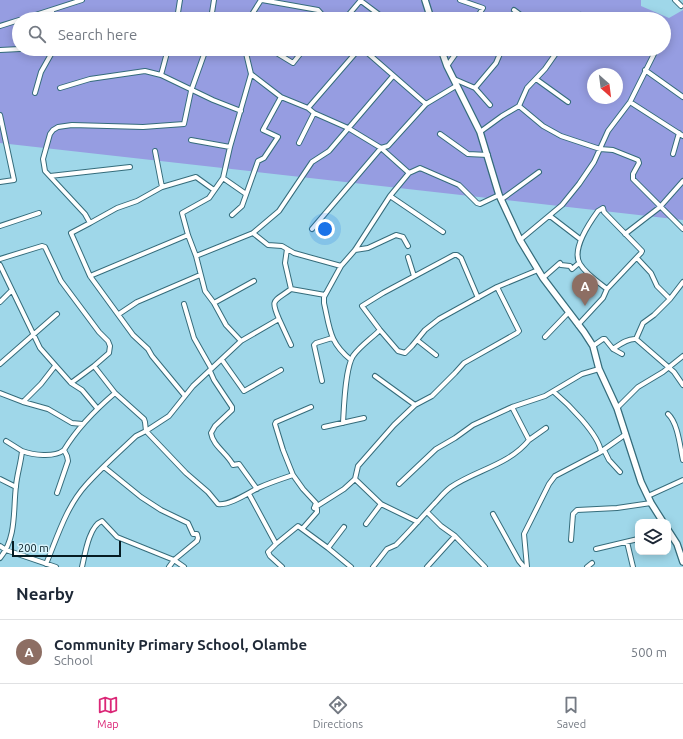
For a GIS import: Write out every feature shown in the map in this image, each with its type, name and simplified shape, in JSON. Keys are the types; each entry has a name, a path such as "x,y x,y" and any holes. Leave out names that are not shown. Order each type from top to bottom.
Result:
{"main road":[{"path":"425,0 429,12"},
{"path":"443,56 456,86 480,132 500,197 520,240 542,278 593,346 599,368 617,408 637,471 651,503 661,519"},
{"path":"671,536 677,544 683,562"}],"street":[{"path":"46,12 82,0"},
{"path":"178,12 180,0"},
{"path":"212,12 214,0"},
{"path":"253,12 261,0 318,10 320,12"},
{"path":"351,12 361,0 376,12"},
{"path":"460,0 483,8 480,12"},
{"path":"675,0 681,6"},
{"path":"0,26 12,22"},
{"path":"0,50 12,49"},
{"path":"36,93 41,72 50,56"},
{"path":"161,74 166,56"},
{"path":"90,223 85,214 45,171 43,159 50,134 53,130 72,125 143,127 184,124 191,90 203,56"},
{"path":"241,341 226,325 214,303 205,291 196,256 182,213 210,198 223,178 230,147 251,74 246,56"},
{"path":"281,56 292,63 298,56"},
{"path":"308,108 353,56"},
{"path":"371,56 426,104"},
{"path":"447,66 455,56"},
{"path":"476,88 496,63 499,56"},
{"path":"480,132 519,106 527,88 545,69 553,56"},
{"path":"520,240 562,205 579,184 594,162 608,131 630,102 653,56"},
{"path":"645,70 683,97"},
{"path":"60,88 90,79 144,72 161,74 191,90 241,111"},
{"path":"251,74 281,97 308,108 314,113 348,128 381,148 409,173"},
{"path":"196,256 253,232 279,211 312,162 329,150 393,76"},
{"path":"453,79 476,88 490,105"},
{"path":"536,79 568,102"},
{"path":"312,229 381,148 388,146 426,104 456,86"},
{"path":"232,215 242,206 258,161 264,158 278,137 263,130 281,97"},
{"path":"630,102 681,135 673,154"},
{"path":"519,106 543,126 569,139 600,149 613,150 638,160 640,163 632,174 633,179 683,229"},
{"path":"299,143 314,113"},
{"path":"0,115 3,122 2,140 14,180 0,182"},
{"path":"440,134 468,154 488,155"},
{"path":"191,140 230,147"},
{"path":"155,151 162,187"},
{"path":"50,176 130,167"},
{"path":"351,360 341,352 332,338 324,303 325,295 342,266 355,250 390,196 409,173 420,168 436,174 462,188 480,204 500,197 539,172"},
{"path":"185,396 148,349 133,334 90,276 72,233 117,208 138,201 162,187 196,177 214,190"},
{"path":"223,178 246,194"},
{"path":"625,234 660,207 683,181"},
{"path":"390,196 443,232"},
{"path":"578,326 603,298 607,289 642,251 604,212 603,208 598,211 580,239 578,256 579,263 607,289"},
{"path":"0,226 39,213"},
{"path":"550,216 580,239"},
{"path":"253,232 268,245 282,246 294,253 342,266"},
{"path":"90,276 188,235"},
{"path":"355,250 368,248 396,235 402,236 408,246"},
{"path":"0,259 42,246 45,247 61,281 99,332 108,341 110,346 109,353 71,384"},
{"path":"287,249 285,263 290,288"},
{"path":"478,298 461,258 454,255 382,293 362,306 380,330 398,351 402,353 408,350 425,330 438,319 478,298 497,288 538,270"},
{"path":"408,257 414,276"},
{"path":"637,258 651,273 657,286 670,299"},
{"path":"542,278 560,263 561,265 570,266 572,269 579,263"},
{"path":"0,265 40,348 71,384 82,390 97,408"},
{"path":"119,314 137,302 200,275"},
{"path":"214,303 254,281"},
{"path":"636,340 644,323 670,299 683,282"},
{"path":"290,288 325,295"},
{"path":"290,288 273,304 290,345"},
{"path":"314,508 344,489 355,479 358,466 415,405 432,396 468,360 519,331 497,288"},
{"path":"0,302 12,290"},
{"path":"184,304 194,338 212,368 210,371 214,380 232,407 232,410 215,426 211,433 212,439 231,460 233,465 239,464 257,489"},
{"path":"545,337 568,313"},
{"path":"0,364 56,314"},
{"path":"48,566 60,528 85,486 136,436 169,416 193,386 241,341 279,319"},
{"path":"343,423 344,400 351,360 355,354 380,330"},
{"path":"322,381 314,345 332,338"},
{"path":"593,346 603,339 613,349 622,354"},
{"path":"613,349 633,339 636,340 674,372 683,385"},
{"path":"417,340 436,355"},
{"path":"617,408 638,387 668,368 683,356"},
{"path":"222,360 244,391 281,370"},
{"path":"23,402 56,366"},
{"path":"94,366 115,393 144,419 146,422 146,431 186,473 208,492 218,504 223,504 249,494 257,489 293,476"},
{"path":"399,484 436,449 455,438 473,424 512,407 536,400 554,392 582,374 599,368"},
{"path":"375,376 415,405"},
{"path":"554,392 567,403 595,437 602,451 620,472"},
{"path":"0,393 23,402 48,408 72,423 82,424"},
{"path":"6,442 27,453 51,455 60,453 64,450 73,434 82,424 97,408 115,393"},
{"path":"311,407 276,422 275,424 293,476 316,503 314,508"},
{"path":"512,407 529,440"},
{"path":"668,414 672,417 683,460"},
{"path":"324,427 364,418"},
{"path":"373,567 387,549 396,545 450,488 511,456 529,440 546,428"},
{"path":"526,567 524,534 546,488 555,476 602,451 626,434"},
{"path":"678,436 683,434"},
{"path":"57,493 68,459 64,450"},
{"path":"0,558 9,544 22,451"},
{"path":"104,467 141,497 161,510 188,523 193,534 197,534 197,541 174,560 169,567"},
{"path":"0,479 16,486"},
{"path":"355,479 381,504 418,522"},
{"path":"648,496 683,480"},
{"path":"249,494 276,544"},
{"path":"571,540 573,514 577,510 617,508 651,503"},
{"path":"366,524 381,504"},
{"path":"303,528 317,512 317,509 314,508"},
{"path":"426,512 455,536 485,567"},
{"path":"493,514 519,561 526,567"},
{"path":"82,567 92,530 99,522 102,521 117,537 174,560 184,567"},
{"path":"282,567 268,554 268,552 297,526 303,528 351,567"},
{"path":"328,548 344,528"},
{"path":"427,567 455,536"},
{"path":"596,549 635,540"},
{"path":"627,542 633,567"},
{"path":"0,546 6,550 48,566 56,567"},
{"path":"587,567 592,563"}],"shaded area":[{"path":"0,0 641,0 641,6 655,12 12,12 12,56 671,56 671,17 683,10 683,220 0,143"}],"place":[{"name":"Community Primary School, Olambe","path":"585,306"}]}
